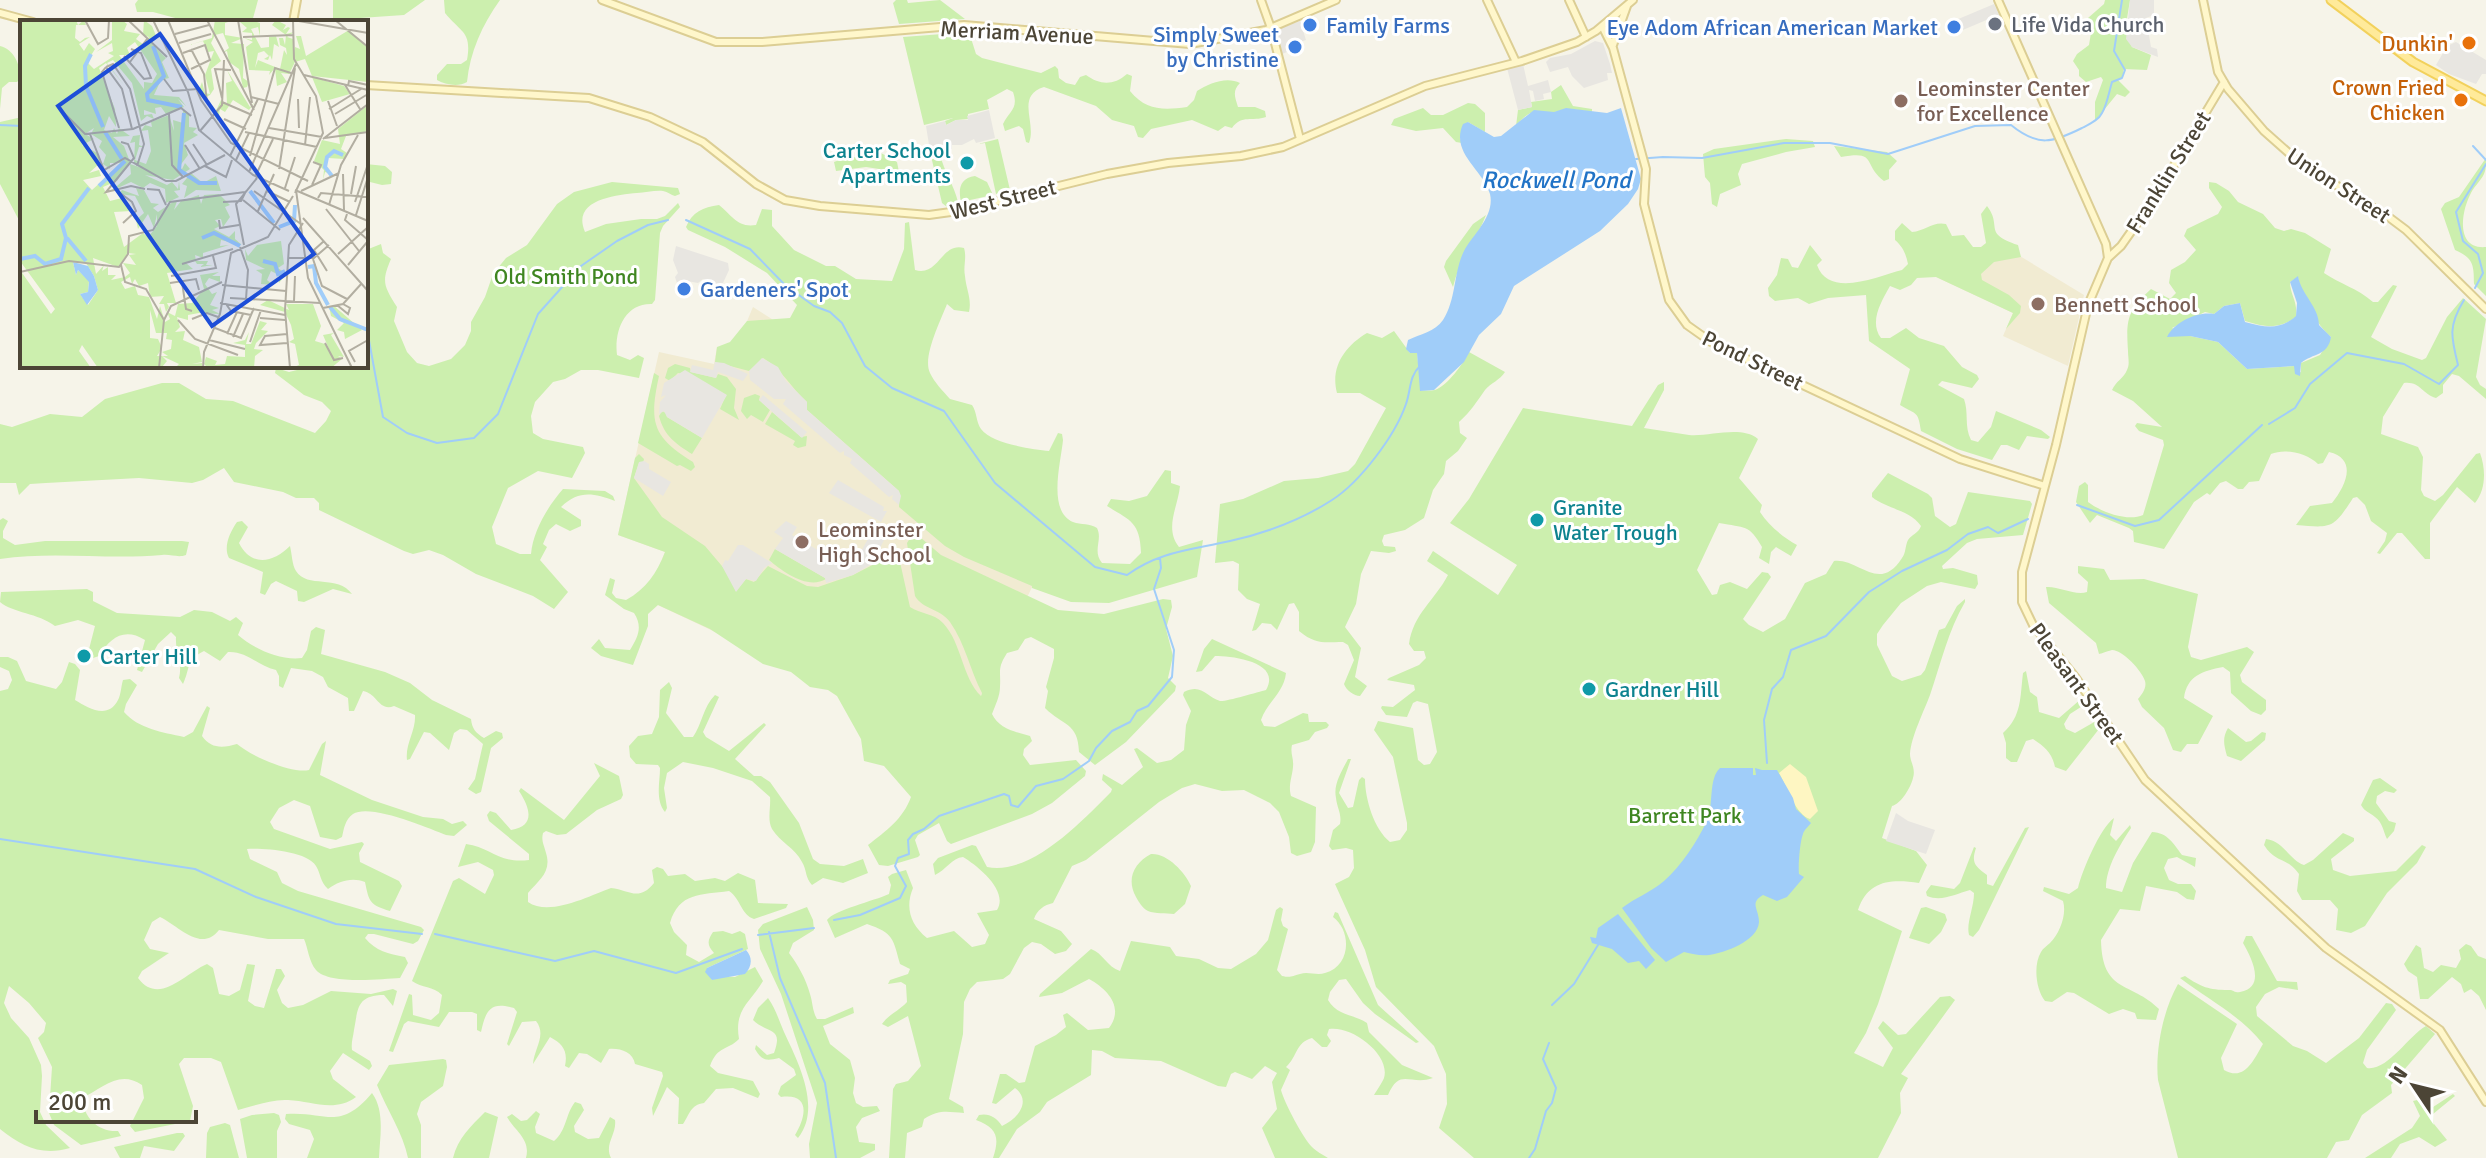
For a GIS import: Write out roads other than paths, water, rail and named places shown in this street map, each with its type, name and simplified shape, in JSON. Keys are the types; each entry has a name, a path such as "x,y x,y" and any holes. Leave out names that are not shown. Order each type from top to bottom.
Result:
{"main road":[{"path":"2331,0 2413,62 2486,101"}],"street":[{"path":"293,20 297,0"},
{"name":"Merriam Avenue","path":"602,0 699,37 729,43 964,25 1190,44 1245,36 1336,0"},
{"path":"1261,0 1300,139"},
{"path":"1487,0 1516,62"},
{"path":"1569,0 1586,37"},
{"path":"1998,0 2106,244 2108,258"},
{"name":"Union Street","path":"2203,0 2217,70 2282,149 2390,218 2417,239 2486,309"},
{"path":"1613,48 1618,25 1630,2"},
{"name":"West Street","path":"368,85 592,98 650,117 703,142 756,184 785,200 889,213 949,213 1107,174 1168,163 1253,154 1300,139 1425,86 1561,48 1586,37 1630,2"},
{"path":"0,13 26,20"},
{"name":"Pond Street","path":"1602,26 1613,48 1644,163 1647,179 1643,196 1645,211 1667,296 1674,310 1711,342 1960,459 2045,486"},
{"name":"Franklin Street","path":"2108,258 2121,246 2152,202 2224,82"},
{"name":"Pleasant Street","path":"2108,258 2088,305 2022,572 2022,602 2033,625 2076,678 2145,780 2326,948 2440,1030 2486,1102"}],"water":[{"name":"Rockwell Pond","path":"1566,108 1607,113 1621,108 1641,179 1638,189 1628,204 1600,231 1514,286 1501,314 1479,335 1464,362 1434,390 1420,391 1417,353 1406,349 1408,340 1432,330 1443,320 1451,303 1461,257 1487,217 1491,202 1486,185 1461,144 1463,124 1468,122 1494,137 1501,136 1534,110 1554,112"},
{"path":"2298,276 2319,325 2331,337 2327,348 2301,363 2300,376 2295,374 2294,366 2247,369 2218,342 2190,336 2167,337 2187,319 2214,314 2224,306 2240,303 2245,322 2265,326 2284,324 2296,316 2297,303 2290,282"},
{"path":"1720,768 1753,768 1753,775 1756,775 1755,768 1777,770 1796,809 1811,823 1800,848 1799,874 1804,877 1787,897 1777,901 1763,895 1756,901 1757,929 1739,945 1709,955 1684,952 1666,962 1651,948 1622,908 1664,881 1688,853 1707,821 1714,779"},
{"path":"1618,914 1655,960 1646,969 1639,961 1628,963 1612,949 1592,943 1590,937 1596,938 1598,928"},
{"path":"746,950 751,962 745,974 712,980 705,972 707,968"}],"waterway":[{"path":"1636,159 1702,158 1784,143 1830,143 1888,154 1975,126 2011,125 2037,140 2062,137 2098,118 2112,82 2122,78 2125,70 2114,51 2122,0"},
{"path":"0,125 20,126"},
{"path":"2473,146 2486,160"},
{"path":"2475,288 2483,273 2478,254 2463,241 2456,212 2486,164"},
{"path":"368,335 383,417 407,433 437,443 474,438 498,414 538,314 581,266 617,241 648,225 668,220"},
{"path":"686,220 750,249 785,285 814,306 830,312 842,323 865,366 892,388 944,411 995,483 1095,567 1127,575 1164,556 1270,530 1332,500 1354,482 1385,444 1401,417 1412,379 1420,366"},
{"path":"2269,424 2295,408 2310,384 2347,353 2404,364 2439,384 2458,365 2452,332 2455,317 2464,300"},
{"path":"2077,505 2135,526 2159,520 2262,425"},
{"path":"1767,763 1764,720 1772,689 1783,677 1791,650 1826,636 1869,592 1902,571 1947,550 1968,534 1988,527 1998,533 2028,519"},
{"path":"834,920 860,915 900,898 906,886 895,866 898,858 909,854 908,840 913,834 939,816 1004,794 1009,796 1011,805 1018,807 1036,786 1063,779 1089,761 1112,731 1130,722 1137,711 1148,706 1172,677 1174,650 1154,589 1161,568 1160,558"},
{"path":"0,839 195,869 256,897 336,924 422,934"},
{"path":"758,935 814,928"},
{"path":"769,932 780,978 825,1083 836,1158"},
{"path":"435,934 555,961 594,951 676,973 742,949"},
{"path":"1552,1005 1574,984 1598,945"},
{"path":"1529,1158 1556,1088 1543,1059 1549,1043"}],"place":[{"name":"Life Vida Church","path":"1995,24"},
{"name":"Family Farms","path":"1310,25"},
{"name":"Eye Adom African American Market","path":"1954,27"},
{"name":"Dunkin'","path":"2469,43"},
{"name":"Simply Sweet by Christine","path":"1295,47"},
{"name":"Crown Fried Chicken","path":"2461,100"},
{"name":"Leominster Center for Excellence","path":"1901,101"},
{"name":"Carter School Apartments","path":"967,163"},
{"name":"Gardeners' Spot","path":"684,289"},
{"name":"Bennett School","path":"2038,304"},
{"name":"Granite Water Trough","path":"1537,520"},
{"name":"Leominster High School","path":"802,542"},
{"name":"Carter Hill","path":"84,656"},
{"name":"Gardner Hill","path":"1589,689"}],"park label":[{"name":"Old Smith Pond","path":"566,276"},
{"name":"Barrett Park","path":"1685,815"}]}
